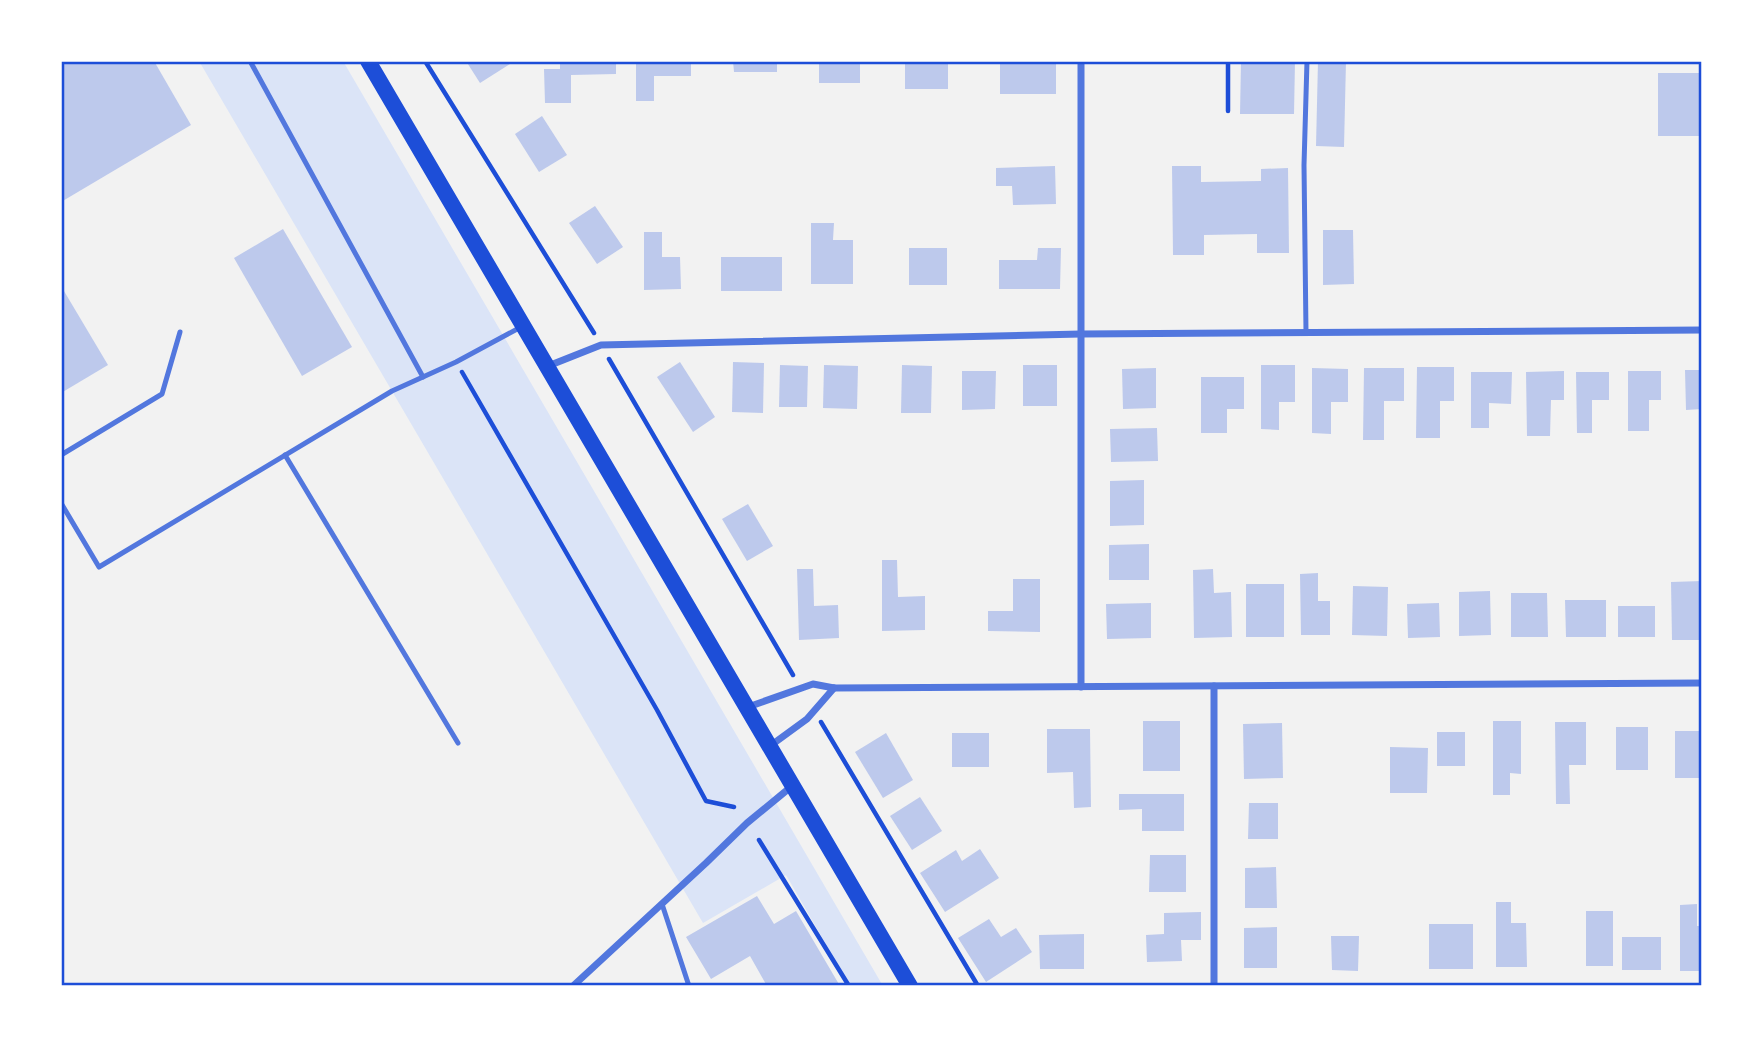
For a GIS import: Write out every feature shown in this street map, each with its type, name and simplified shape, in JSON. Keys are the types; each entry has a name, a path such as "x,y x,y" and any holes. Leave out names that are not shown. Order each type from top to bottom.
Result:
{"highway":[{"path":"368,61 910,986"}],"street":[{"path":"1081,61 1081,687"},
{"path":"546,367 601,345 1081,334 1702,330"},
{"path":"748,708 801,688 820,684 834,688 1702,683"},
{"path":"1214,686 1214,986"},
{"path":"770,746 815,712 834,688"},
{"path":"573,986 747,823 793,785"}],"lane":[{"path":"250,61 423,377"},
{"path":"1306,332 1304,165 1307,61"},
{"path":"61,503 99,567 392,391 456,362 523,326"},
{"path":"61,455 162,394 180,332"},
{"path":"285,455 458,743"},
{"path":"662,904 689,986"}],"path":[{"path":"425,61 601,345 801,688"},
{"path":"1228,61 1228,111"},
{"path":"456,362 657,710 706,801 734,807"},
{"path":"815,712 978,986"},
{"path":"759,840 849,986"}],"shaded area":[{"path":"199,61 343,61 883,986 850,986 786,875 703,923"}],"building":[{"path":"61,61 154,61 191,125 61,202"},
{"path":"466,61 508,61 510,64 480,83"},
{"path":"560,61 616,61 616,74 571,75 571,103 545,103 544,69 560,69"},
{"path":"647,61 691,61 691,76 654,76 654,101 636,101 636,64 647,64"},
{"path":"733,61 777,61 777,72 734,72"},
{"path":"819,61 860,61 860,83 819,83"},
{"path":"905,61 948,61 948,89 905,89"},
{"path":"1000,61 1056,61 1056,94 1000,94"},
{"path":"1241,61 1295,61 1294,114 1240,114"},
{"path":"1318,61 1346,61 1344,147 1316,146"},
{"path":"1658,73 1702,73 1702,136 1658,136"},
{"path":"542,116 567,155 539,172 515,134"},
{"path":"1055,166 1056,204 1013,205 1012,186 996,186 996,168"},
{"path":"1172,166 1201,166 1201,182 1261,181 1261,169 1288,168 1289,253 1257,253 1257,234 1204,235 1204,255 1173,255"},
{"path":"595,206 623,247 597,264 569,223"},
{"path":"811,223 834,223 833,240 853,240 853,284 811,284"},
{"path":"283,229 352,347 302,376 234,258"},
{"path":"1323,230 1353,230 1354,284 1323,285"},
{"path":"644,232 662,232 662,257 680,257 681,289 644,290"},
{"path":"909,248 947,248 947,285 909,285"},
{"path":"1038,248 1061,248 1060,289 999,289 999,260 1037,260"},
{"path":"721,257 782,257 782,291 721,291"},
{"path":"61,286 108,365 61,393"},
{"path":"680,362 715,417 693,432 657,377"},
{"path":"733,362 764,363 763,413 732,412"},
{"path":"780,365 808,366 807,407 779,407"},
{"path":"824,365 858,366 857,409 823,408"},
{"path":"902,365 932,366 931,413 901,413"},
{"path":"1023,365 1057,365 1057,406 1023,406"},
{"path":"1261,365 1295,365 1295,402 1279,402 1279,430 1261,429"},
{"path":"1417,367 1454,367 1454,401 1440,401 1440,438 1416,438"},
{"path":"1156,368 1156,408 1123,409 1122,369"},
{"path":"1312,368 1348,369 1348,402 1331,402 1331,434 1312,433"},
{"path":"1364,368 1404,368 1404,401 1384,401 1384,440 1363,440"},
{"path":"1685,370 1702,370 1702,409 1686,410"},
{"path":"962,371 996,371 995,409 962,410"},
{"path":"1564,371 1564,400 1551,400 1550,436 1527,436 1526,372"},
{"path":"1628,371 1661,371 1661,400 1649,400 1649,431 1628,431"},
{"path":"1471,372 1512,372 1511,404 1489,403 1489,428 1471,428"},
{"path":"1576,372 1609,372 1609,400 1592,400 1592,433 1577,433"},
{"path":"1201,377 1244,377 1244,409 1227,409 1227,433 1201,433"},
{"path":"1157,428 1158,461 1111,462 1110,429"},
{"path":"1144,480 1144,525 1110,526 1110,481"},
{"path":"748,504 773,546 747,561 722,519"},
{"path":"1149,544 1149,580 1109,580 1109,545"},
{"path":"882,560 897,560 898,597 925,596 925,630 882,631"},
{"path":"797,569 813,569 814,606 838,605 839,638 799,640"},
{"path":"1213,569 1214,593 1231,592 1232,637 1194,638 1193,570"},
{"path":"1318,573 1318,601 1330,601 1330,635 1301,635 1300,574"},
{"path":"1013,579 1040,579 1040,632 988,631 988,611 1013,611"},
{"path":"1702,581 1702,640 1672,640 1671,582"},
{"path":"1246,584 1284,584 1284,637 1246,637"},
{"path":"1353,586 1388,587 1387,636 1352,635"},
{"path":"1490,591 1491,635 1459,636 1459,592"},
{"path":"1511,593 1547,593 1548,637 1511,637"},
{"path":"1565,600 1606,600 1606,637 1566,637"},
{"path":"1151,603 1151,638 1107,639 1106,604"},
{"path":"1439,603 1440,637 1408,638 1407,604"},
{"path":"1618,606 1655,606 1655,637 1618,637"},
{"path":"1143,721 1180,721 1180,771 1143,771"},
{"path":"1493,721 1521,721 1521,774 1510,773 1510,795 1493,795"},
{"path":"1555,722 1586,722 1586,765 1569,765 1570,804 1556,804"},
{"path":"1282,723 1283,778 1244,779 1243,724"},
{"path":"1616,727 1648,727 1648,770 1616,770"},
{"path":"1047,729 1090,729 1091,807 1074,808 1073,772 1047,773"},
{"path":"1675,731 1702,731 1702,778 1675,778"},
{"path":"1437,732 1465,732 1465,766 1437,766"},
{"path":"886,733 913,780 883,798 855,752"},
{"path":"952,733 989,733 989,767 952,767"},
{"path":"1390,747 1428,748 1427,793 1390,793"},
{"path":"1119,794 1184,794 1184,831 1142,831 1142,809 1119,810"},
{"path":"920,797 942,831 912,850 890,816"},
{"path":"1249,803 1278,803 1278,839 1248,839"},
{"path":"980,849 999,878 945,912 920,873 956,850 962,861"},
{"path":"1150,855 1186,855 1186,892 1149,892"},
{"path":"1276,867 1277,908 1245,908 1245,868"},
{"path":"757,896 774,924 796,911 840,986 767,986 750,956 711,979 686,937"},
{"path":"1496,902 1511,902 1511,923 1526,923 1527,967 1496,967"},
{"path":"1697,904 1697,926 1702,926 1702,971 1680,971 1680,905"},
{"path":"1586,911 1613,911 1613,966 1586,966"},
{"path":"1201,912 1201,940 1181,940 1182,961 1147,962 1146,935 1164,934 1164,913"},
{"path":"989,919 1001,937 1016,928 1032,952 986,982 958,938"},
{"path":"1429,924 1473,924 1473,969 1429,969"},
{"path":"1277,927 1277,968 1244,968 1244,928"},
{"path":"1084,934 1084,969 1040,969 1039,935"},
{"path":"1331,936 1359,936 1358,971 1332,970"},
{"path":"1622,937 1661,937 1661,970 1622,970"}]}
